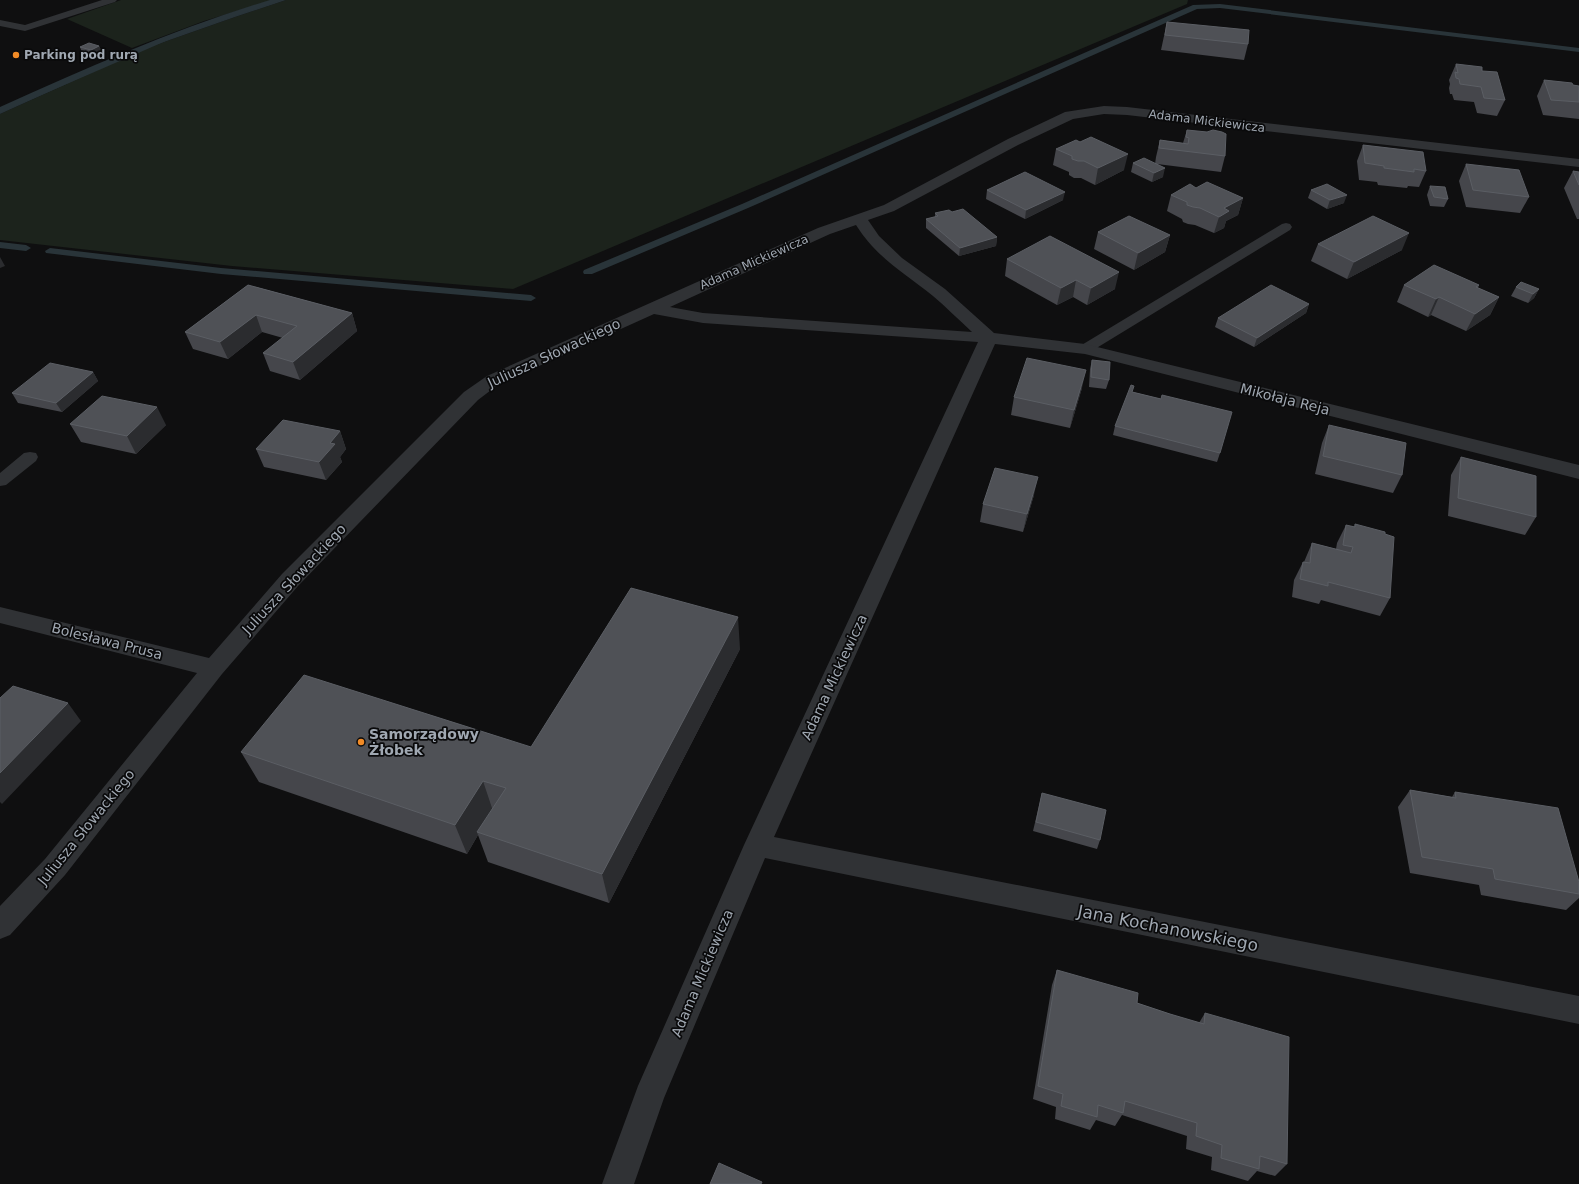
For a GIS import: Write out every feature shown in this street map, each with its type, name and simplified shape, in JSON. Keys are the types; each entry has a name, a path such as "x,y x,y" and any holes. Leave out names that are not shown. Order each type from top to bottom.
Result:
{"street":[{"name":"Adama Mickiewicza","path":"651,308 824,231 889,208 1013,142 1070,115 1104,110 1579,163"},
{"path":"859,218 873,238 896,261 939,293 989,338"},
{"name":"Mikołaja Reja","path":"651,308 711,318 989,338 1085,349 1579,472"},
{"name":"Juliusza Słowackiego","path":"0,926 54,867 214,668 290,580 471,396 493,380 651,308"},
{"name":"Adama Mickiewicza","path":"618,1184 649,1097 756,845 989,338"},
{"name":"Bolesława Prusa","path":"0,614 214,668"},
{"name":"Jana Kochanowskiego","path":"756,845 1579,1010"}],"lane":[{"path":"0,23 25,28 112,0"},
{"path":"1085,349 1286,227"},
{"path":"0,481 30,457"}],"shaded area":[{"path":"121,0 273,0 204,21 132,48 67,19"},
{"path":"278,0 286,0 144,49 0,114 0,110 137,50 207,23"},
{"path":"286,0 1188,0 1187,4 513,289 232,266 0,240 0,114 144,49"}],"building":[{"path":"1167,22 1249,30 1248,44 1165,35"},
{"path":"89,43 99,46 91,50 80,47"},
{"path":"1456,64 1482,67 1482,71 1497,72 1505,100 1484,98 1481,87 1460,84 1459,79 1456,78 1455,72 1458,73"},
{"path":"1544,80 1572,83 1573,85 1579,86 1579,102 1551,100"},
{"path":"1187,130 1207,132 1213,130 1226,134 1225,156 1159,148 1160,140 1188,144 1189,138 1186,137"},
{"path":"1091,137 1128,154 1098,168 1084,161 1072,159 1072,156 1056,149 1076,140 1080,142"},
{"path":"1363,145 1423,152 1426,171 1414,169 1414,172 1384,168 1384,166 1365,163"},
{"path":"1144,158 1165,168 1154,173 1133,163"},
{"path":"1466,164 1519,170 1529,197 1473,190"},
{"path":"1573,171 1579,172 1579,185"},
{"path":"1025,172 1065,192 1026,210 987,190"},
{"path":"1207,182 1243,198 1224,208 1229,211 1219,217 1200,208 1187,205 1187,202 1171,195 1190,184 1196,188"},
{"path":"1327,184 1347,195 1330,200 1311,190"},
{"path":"1430,186 1445,187 1448,199 1434,197"},
{"path":"963,209 997,237 960,248 926,219 938,216 935,213 949,210 952,212"},
{"path":"1129,216 1170,235 1138,253 1098,232"},
{"path":"1373,216 1409,233 1354,262 1318,244"},
{"path":"1050,236 1119,272 1091,288 1076,280 1061,288 1007,259"},
{"path":"1434,265 1479,285 1476,287 1499,297 1475,314 1439,297 1436,299 1404,285"},
{"path":"1521,282 1539,289 1533,294 1516,287"},
{"path":"248,285 352,313 293,362 263,353 297,326 256,315 220,342 185,332"},
{"path":"1271,285 1309,304 1257,338 1218,318"},
{"path":"1027,358 1086,370 1074,410 1014,397"},
{"path":"1092,360 1110,362 1109,380 1091,377"},
{"path":"50,363 93,372 56,403 12,393"},
{"path":"1131,385 1134,386 1132,392 1161,399 1162,395 1232,412 1220,453 1115,426"},
{"path":"102,396 157,407 127,436 70,424"},
{"path":"283,420 340,431 330,443 335,444 319,462 256,449"},
{"path":"1329,425 1406,443 1402,475 1323,456"},
{"path":"1461,457 1536,476 1536,517 1458,498"},
{"path":"995,468 1038,477 1027,514 983,504"},
{"path":"1355,524 1385,532 1385,534 1394,537 1390,598 1328,582 1328,586 1300,579 1303,562 1310,563 1312,543 1351,553 1353,547 1343,545 1346,525 1355,527"},
{"name":"Samorządowy Żłobek","path":"631,588 738,617 602,874 477,832 506,788 483,781 455,825 241,752 304,675 531,747"},
{"path":"13,686 68,703 0,773 0,698"},
{"path":"1410,790 1456,798 1455,792 1558,808 1579,882 1579,894 1495,879 1493,869 1422,857"},
{"path":"1042,793 1106,810 1100,840 1036,822"},
{"path":"1057,970 1138,993 1137,1003 1204,1024 1205,1013 1289,1037 1287,1164 1260,1156 1259,1169 1221,1158 1222,1145 1196,1136 1197,1123 1125,1101 1123,1113 1098,1105 1097,1117 1061,1106 1063,1094 1038,1086"},
{"path":"719,1163 762,1182 761,1184 710,1184"}],"waterway":[{"path":"0,110 103,64 172,36 278,0"},
{"path":"588,272 745,206 1196,7 1220,6 1579,50"},
{"path":"0,245 26,248"},
{"path":"50,251 221,271 531,298"}],"place":[{"name":"Parking pod rurą","path":"16,55"},
{"name":"Samorządowy Żłobek","path":"361,742"}]}
